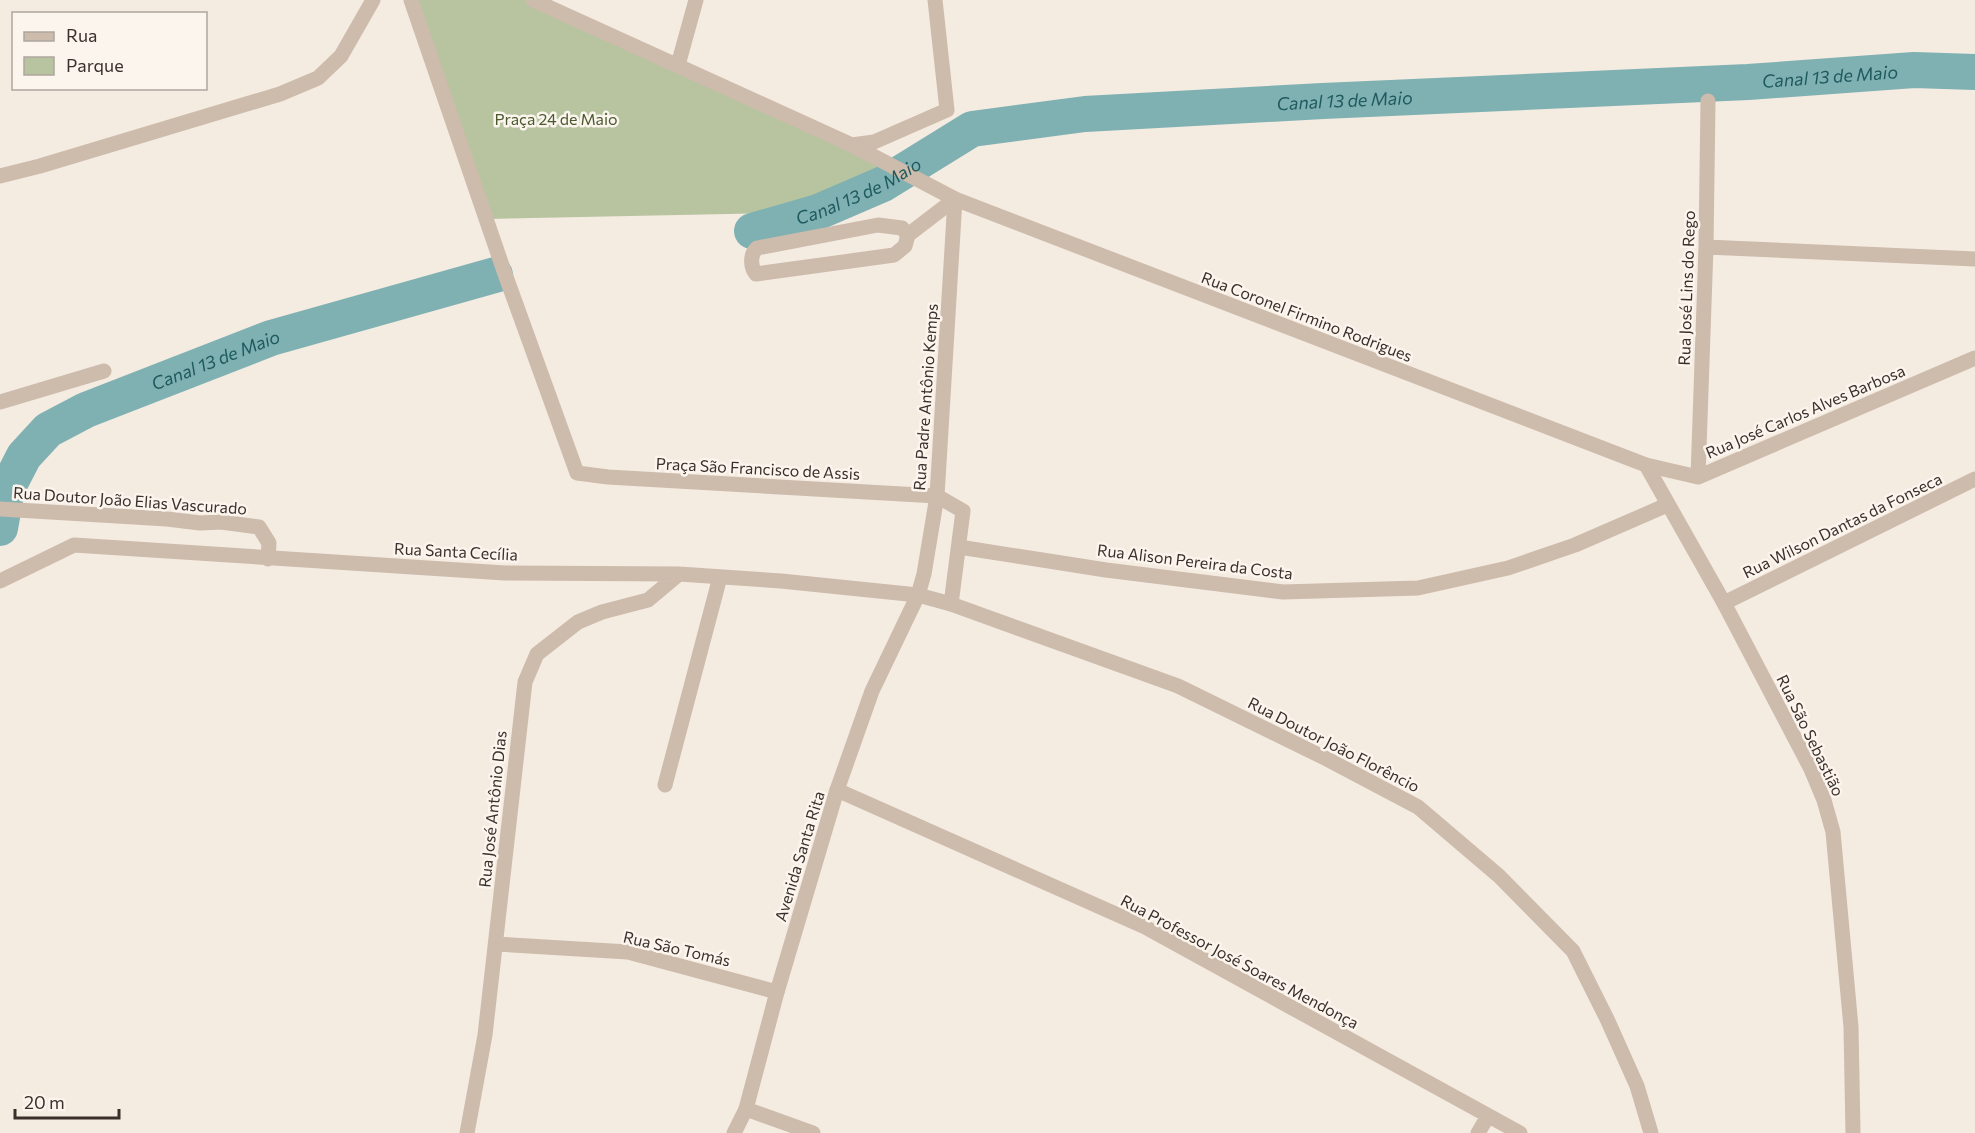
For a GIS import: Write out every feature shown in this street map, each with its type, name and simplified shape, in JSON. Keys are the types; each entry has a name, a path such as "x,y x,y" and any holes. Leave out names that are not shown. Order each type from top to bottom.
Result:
{"street":[{"path":"0,176 280,94 318,78 341,56 373,0"},
{"name":"Praça São Francisco de Assis","path":"411,0 577,473 608,477 938,496"},
{"path":"533,0 852,145 874,142 947,110 935,0"},
{"path":"678,65 696,0"},
{"name":"Rua José Lins do Rego","path":"1698,477 1706,247 1708,101"},
{"name":"Rua Coronel Firmino Rodrigues","path":"852,145 955,199 1646,465"},
{"path":"908,235 902,228 878,225 757,248 753,254 752,267 756,274 894,255 904,246 908,235 955,199"},
{"name":"Rua Padre Antônio Kemps","path":"918,595 938,496 955,199"},
{"path":"1706,247 1975,259"},
{"name":"Rua José Carlos Alves Barbosa","path":"1646,465 1698,477 1975,358"},
{"path":"0,402 104,371"},
{"path":"1646,465 1671,511"},
{"name":"Rua Wilson Dantas da Fonseca","path":"1724,603 1975,479"},
{"path":"938,496 963,511 951,604"},
{"name":"Rua Doutor João Elias Vascurado","path":"0,509 200,523 221,522 259,527 269,543 268,559"},
{"name":"Rua Alison Pereira da Costa","path":"958,548 1106,570 1283,592 1418,588 1508,568 1671,511"},
{"name":"Rua São Sebastião","path":"1671,511 1724,603 1811,769 1824,800 1833,832 1851,1027 1853,1133"},
{"name":"Rua Santa Cecília","path":"0,581 74,546 505,573 679,574 781,581 918,595"},
{"name":"Rua José Antônio Dias","path":"467,1133 485,1035 525,682 537,654 578,622 602,612 648,600 679,574"},
{"path":"665,785 720,577"},
{"name":"Rua Doutor João Florêncio","path":"918,595 951,604 1178,687 1327,759 1418,807 1498,876 1573,951 1607,1018 1637,1086 1651,1133"},
{"name":"Avenida Santa Rita","path":"734,1133 746,1109 777,992 837,790 873,691 918,595"},
{"name":"Rua Professor José Soares Mendonça","path":"837,790 1145,927 1520,1133"},
{"name":"Rua São Tomás","path":"496,944 628,952 777,992"},
{"path":"746,1109 813,1133"},
{"path":"1478,1133 1488,1116"}],"green space":[{"name":"Praça 24 de Maio","path":"410,0 533,0 903,172 883,184 818,212 487,219"}],"waterway":[{"name":"Canal 13 de Maio","path":"752,231 818,212 883,184 972,129 1085,114 1748,82 1914,70 1975,72"},
{"name":"Canal 13 de Maio","path":"0,528 7,489 24,456 48,430 86,410 271,338 495,275"}]}
